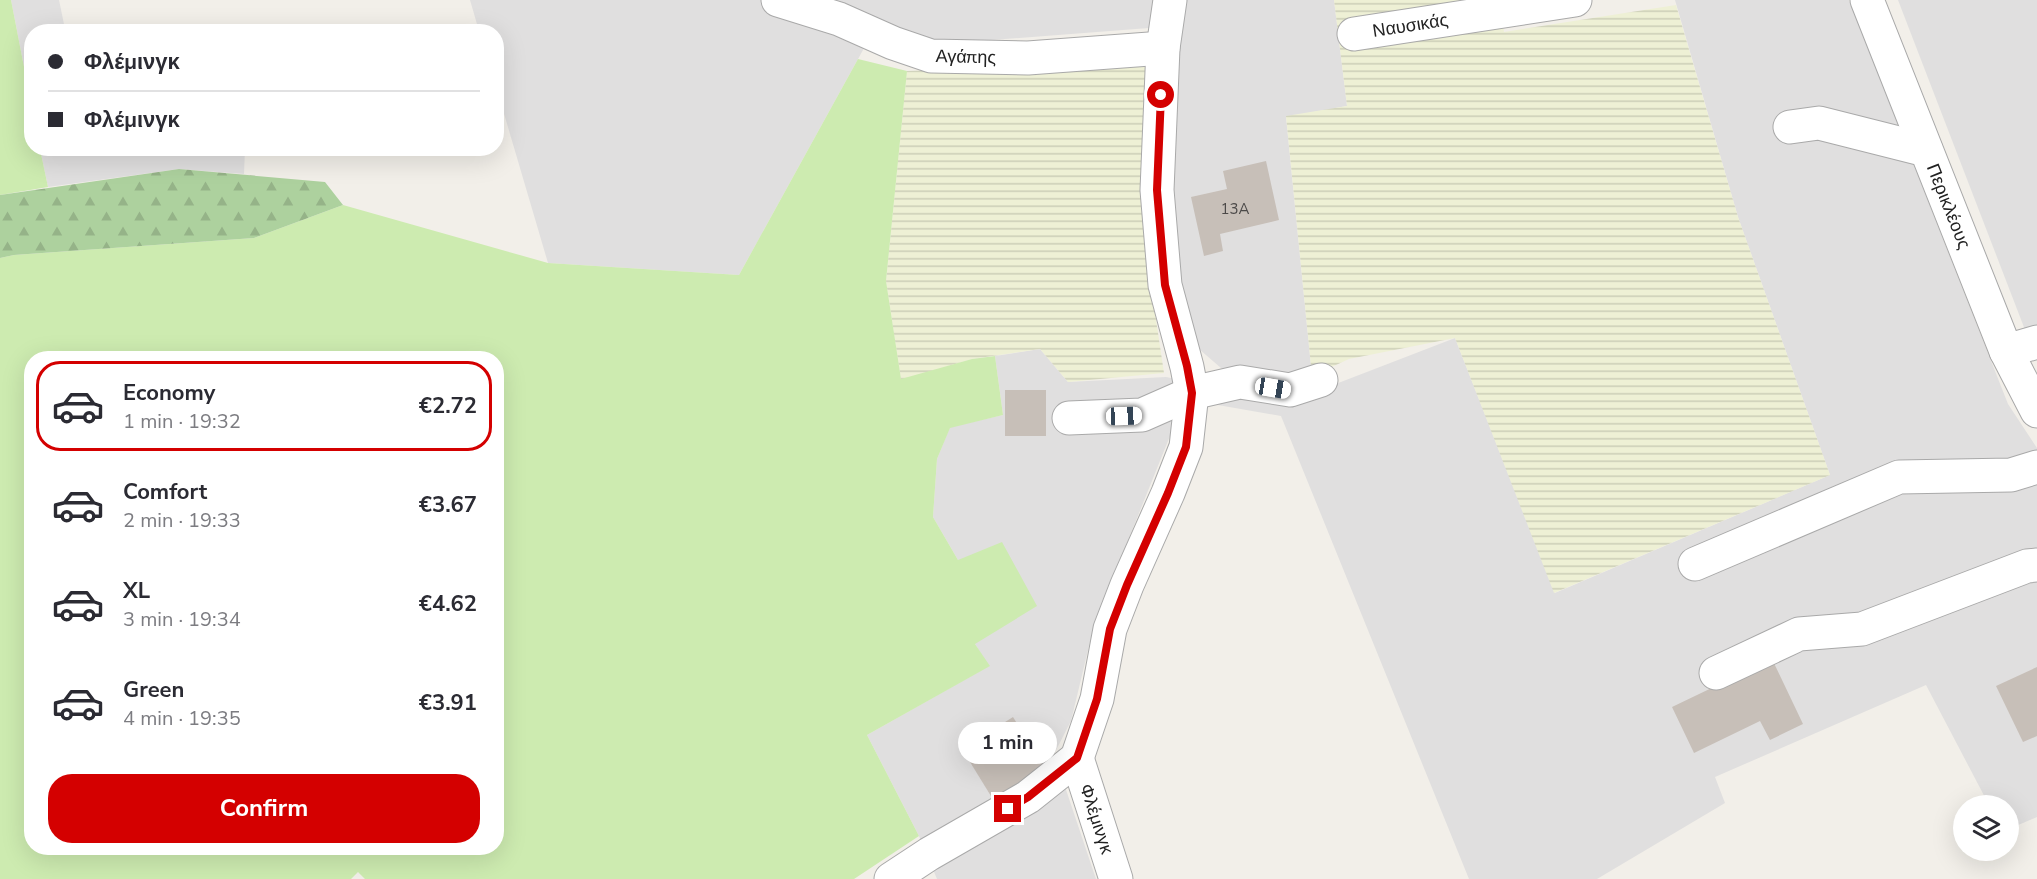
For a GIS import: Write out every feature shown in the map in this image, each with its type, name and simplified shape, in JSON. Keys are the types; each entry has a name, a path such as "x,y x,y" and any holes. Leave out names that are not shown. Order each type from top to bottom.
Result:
{"street":[{"name":"Αγάπης","path":"778,0 839,19 893,43 931,56 1028,58 1163,48"},
{"path":"1077,758 1097,699 1110,629 1186,447 1192,393 1165,285 1157,190 1163,48 1170,0"},
{"name":"Ναυσικάς","path":"1354,34 1575,0"},
{"name":"Περικλέους","path":"1867,0 2006,351 2037,411"},
{"path":"1791,127 1819,123 1926,150"},
{"path":"2006,351 2037,342"},
{"path":"1069,418 1142,416 1192,393 1240,382 1290,390 1321,380"},
{"path":"1695,564 1899,477 2011,475 2037,467"},
{"path":"1716,673 1799,634 1862,629 2026,566 2037,565"},
{"name":"Φλέμινγκ","path":"907,875 1028,797 1077,758 1116,879"}],"shaded area":[{"path":"11,0 59,0 64,24 24,24 24,67"},
{"path":"470,0 1154,0 1149,28 927,45 874,30 739,275 548,263 504,114 504,24 477,24"},
{"path":"1183,0 1334,0 1347,106 1286,117 1312,376 1221,368 1199,349 1178,294 1173,230 1175,47"},
{"path":"1675,0 1849,0 2008,404 2037,448 2037,817 2019,825 2019,795 1984,795 1926,685 1715,777 1725,803 1597,879 1469,879 1281,416 1178,398 1170,436 1094,625 1071,721 1054,754 1096,879 937,879 919,836 867,735 989,666 975,644 958,560 933,517 937,459 950,427 1003,415 995,356 1040,349 1068,382 1166,377 1289,402 1455,338 1555,593 1830,475 1738,217"},
{"path":"1898,0 2037,0 2037,361"},
{"path":"41,156 245,156 244,174 179,169 48,187"}],"green space":[{"path":"0,0 11,0 24,67 24,156 41,156 48,187 0,195"},
{"path":"1334,0 1499,0 1504,32 1676,5 1738,217 1830,475 1554,593 1455,338 1349,359 1312,376 1286,116 1347,106"},
{"path":"858,59 907,71 886,281 901,379 972,359 995,356 1003,415 950,428 937,459 933,517 958,560 1002,542 1037,606 975,644 990,666 867,735 919,836 854,879 365,879 358,872 351,879 0,879 0,258 14,255 254,238 343,205 548,263 739,275"},
{"path":"1146,62 1144,239 1164,373 1068,382 1040,349 972,359 901,380 886,281 907,71"},
{"path":"179,169 325,182 343,205 254,238 14,255 0,258 0,195"}],"building":[{"path":"1266,161 1279,220 1220,234 1223,251 1204,256 1191,197 1227,189 1223,171"},
{"path":"1005,390 1046,390 1046,436 1005,436"},
{"path":"1772,659 1803,724 1770,740 1760,721 1694,753 1672,707"},
{"path":"2037,667 2037,736 2023,742 1996,686"},
{"path":"1013,717 1045,768 994,801 962,749"}],"route":[{"path":"1008,809 1028,797 1077,758 1097,699 1110,629 1186,447 1192,393 1165,285 1157,190 1161,95"}]}
